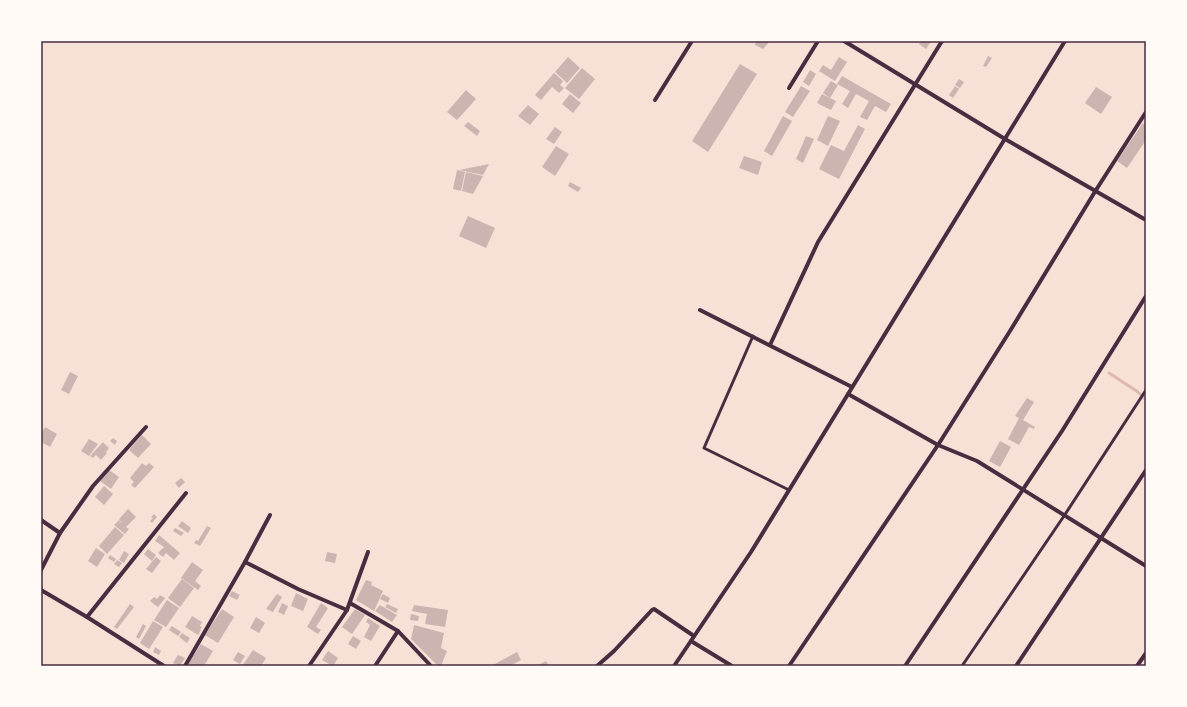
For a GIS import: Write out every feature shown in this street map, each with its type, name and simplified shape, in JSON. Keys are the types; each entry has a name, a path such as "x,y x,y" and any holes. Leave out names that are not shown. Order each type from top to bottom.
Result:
{"street":[{"path":"655,100 692,41"},
{"path":"789,88 818,41"},
{"path":"844,41 1005,139 1146,220"},
{"path":"770,345 818,242 942,41"},
{"path":"674,666 751,552 1065,41"},
{"path":"789,666 938,445 1146,112"},
{"path":"905,666 1062,431 1146,296"},
{"path":"700,310 852,387"},
{"path":"848,394 938,445 977,461 1146,566"},
{"path":"41,570 60,533 93,486 146,427"},
{"path":"1016,666 1146,470"},
{"path":"87,617 186,493"},
{"path":"185,666 246,562 270,515"},
{"path":"41,520 60,533"},
{"path":"309,666 347,610 368,552"},
{"path":"246,562 298,589 347,610"},
{"path":"41,590 87,617 164,666"},
{"path":"350,603 398,631 431,666"},
{"path":"597,666 614,651 652,610 694,636"},
{"path":"375,666 398,631"},
{"path":"691,641 732,666"},
{"path":"1137,666 1146,653"}],"lane":[{"path":"753,336 704,448 789,490"},
{"path":"962,666 1064,516 1146,390"}],"building":[{"path":"756,41 770,41 763,49 755,45"},
{"path":"921,41 931,41 926,49 919,44"},
{"path":"988,56 992,58 986,67 983,66"},
{"path":"568,57 580,68 567,83 555,72"},
{"path":"839,57 847,62 835,81 819,71 823,65 831,70"},
{"path":"740,64 757,74 708,152 692,141"},
{"path":"582,68 595,79 579,99 565,88"},
{"path":"810,70 816,74 809,86 803,82"},
{"path":"554,73 563,81 560,85 564,88 559,93 552,87 541,100 535,95"},
{"path":"842,76 891,104 886,112 875,106 867,120 860,117 869,101 856,94 848,108 842,104 850,91 837,84"},
{"path":"959,79 964,82 960,88 955,85"},
{"path":"831,81 838,85 830,98 823,93"},
{"path":"801,86 810,91 793,117 785,112"},
{"path":"955,86 959,89 953,98 949,95"},
{"path":"1096,87 1112,97 1101,114 1085,103"},
{"path":"466,90 476,99 457,120 447,112"},
{"path":"570,94 581,103 573,113 562,104"},
{"path":"822,94 836,101 831,110 817,103"},
{"path":"528,105 539,114 530,125 518,116"},
{"path":"783,116 792,121 772,156 764,151"},
{"path":"828,116 840,121 828,146 817,140"},
{"path":"468,122 480,131 477,136 464,126"},
{"path":"1143,123 1146,126 1146,140 1127,168 1117,161"},
{"path":"858,125 865,129 839,179 819,169 831,145 844,151"},
{"path":"555,127 562,132 554,144 546,139"},
{"path":"806,136 814,139 803,163 796,159"},
{"path":"556,146 569,154 555,176 542,167"},
{"path":"744,156 762,162 758,175 739,168"},
{"path":"489,164 483,175 459,170"},
{"path":"457,170 465,172 461,191 453,189"},
{"path":"466,172 483,176 473,194 462,191"},
{"path":"570,182 581,188 578,192 568,186"},
{"path":"468,216 495,228 486,248 459,236"},
{"path":"70,372 78,376 69,394 61,390"},
{"path":"1027,398 1034,402 1023,420 1035,427 1034,429 1029,427 1019,445 1008,439 1019,418 1015,416"},
{"path":"45,427 57,434 50,447 41,442 41,434"},
{"path":"142,435 151,444 138,458 129,450"},
{"path":"113,438 117,441 115,445 110,441"},
{"path":"89,439 98,444 89,456 81,451"},
{"path":"1000,441 1011,447 1000,467 989,461"},
{"path":"103,442 109,448 101,460 96,455 93,458 90,456"},
{"path":"142,463 146,466 149,463 154,467 135,488 131,485 134,482 130,478"},
{"path":"109,470 119,477 111,489 100,481"},
{"path":"181,478 185,482 179,488 175,483"},
{"path":"104,486 113,494 104,505 95,497"},
{"path":"128,509 136,517 126,527 129,529 125,534 114,525 119,520 123,524 119,519"},
{"path":"154,514 157,517 152,523 150,521"},
{"path":"182,521 191,528 188,533 178,526"},
{"path":"207,526 211,528 200,546 194,543 196,540 198,541"},
{"path":"115,527 124,535 107,554 99,546"},
{"path":"175,528 184,533 181,536 173,531"},
{"path":"159,535 180,553 174,560 166,553 163,557 158,553 164,547 155,541"},
{"path":"96,548 105,554 97,567 88,561"},
{"path":"148,549 156,555 152,561 144,554"},
{"path":"124,551 129,554 124,563 119,560"},
{"path":"327,552 337,554 335,563 325,561"},
{"path":"110,555 116,559 114,562 108,558"},
{"path":"156,557 161,561 152,573 146,569"},
{"path":"117,560 122,563 119,567 114,564"},
{"path":"192,562 203,570 195,581 201,586 198,590 181,578"},
{"path":"182,579 194,588 180,607 168,598"},
{"path":"366,580 372,582 371,585 383,591 374,611 356,600"},
{"path":"232,591 240,595 237,600 229,596"},
{"path":"296,593 308,599 303,611 291,606"},
{"path":"277,594 282,597 273,612 266,609"},
{"path":"383,594 390,598 388,603 380,599"},
{"path":"160,595 165,598 158,607 150,601 154,597 157,599"},
{"path":"167,600 179,608 166,627 154,620"},
{"path":"282,603 288,606 284,615 278,612"},
{"path":"321,603 328,608 316,627 321,630 318,634 307,627"},
{"path":"130,604 134,607 117,629 114,627"},
{"path":"387,604 398,609 396,613 385,607"},
{"path":"380,605 397,615 392,622 375,611"},
{"path":"414,605 448,610 445,627 425,624 427,614 412,611"},
{"path":"222,609 234,617 218,643 205,635"},
{"path":"355,609 365,615 352,634 342,627"},
{"path":"411,614 419,616 418,621 410,620"},
{"path":"192,616 202,622 200,626 202,627 198,635 185,627"},
{"path":"256,617 265,623 259,633 250,628"},
{"path":"368,618 380,626 371,641 364,637 370,625 366,622"},
{"path":"153,621 163,627 149,649 140,643"},
{"path":"143,624 146,626 139,639 136,637"},
{"path":"414,625 444,633 441,648 447,651 441,666 438,666 411,639"},
{"path":"172,626 181,632 178,636 169,630"},
{"path":"182,633 190,638 187,643 179,637"},
{"path":"353,636 361,641 356,649 348,644"},
{"path":"201,644 213,651 204,666 187,666"},
{"path":"155,647 161,651 159,655 153,652"},
{"path":"253,650 266,658 261,666 242,666"},
{"path":"328,651 338,658 333,666 322,660"},
{"path":"238,652 245,656 240,664 233,660"},
{"path":"517,652 521,660 510,666 491,666"},
{"path":"178,655 185,658 180,666 173,663"},
{"path":"546,661 549,666 538,665"}],"waterway":[{"path":"1109,373 1138,392 1146,400"}]}
